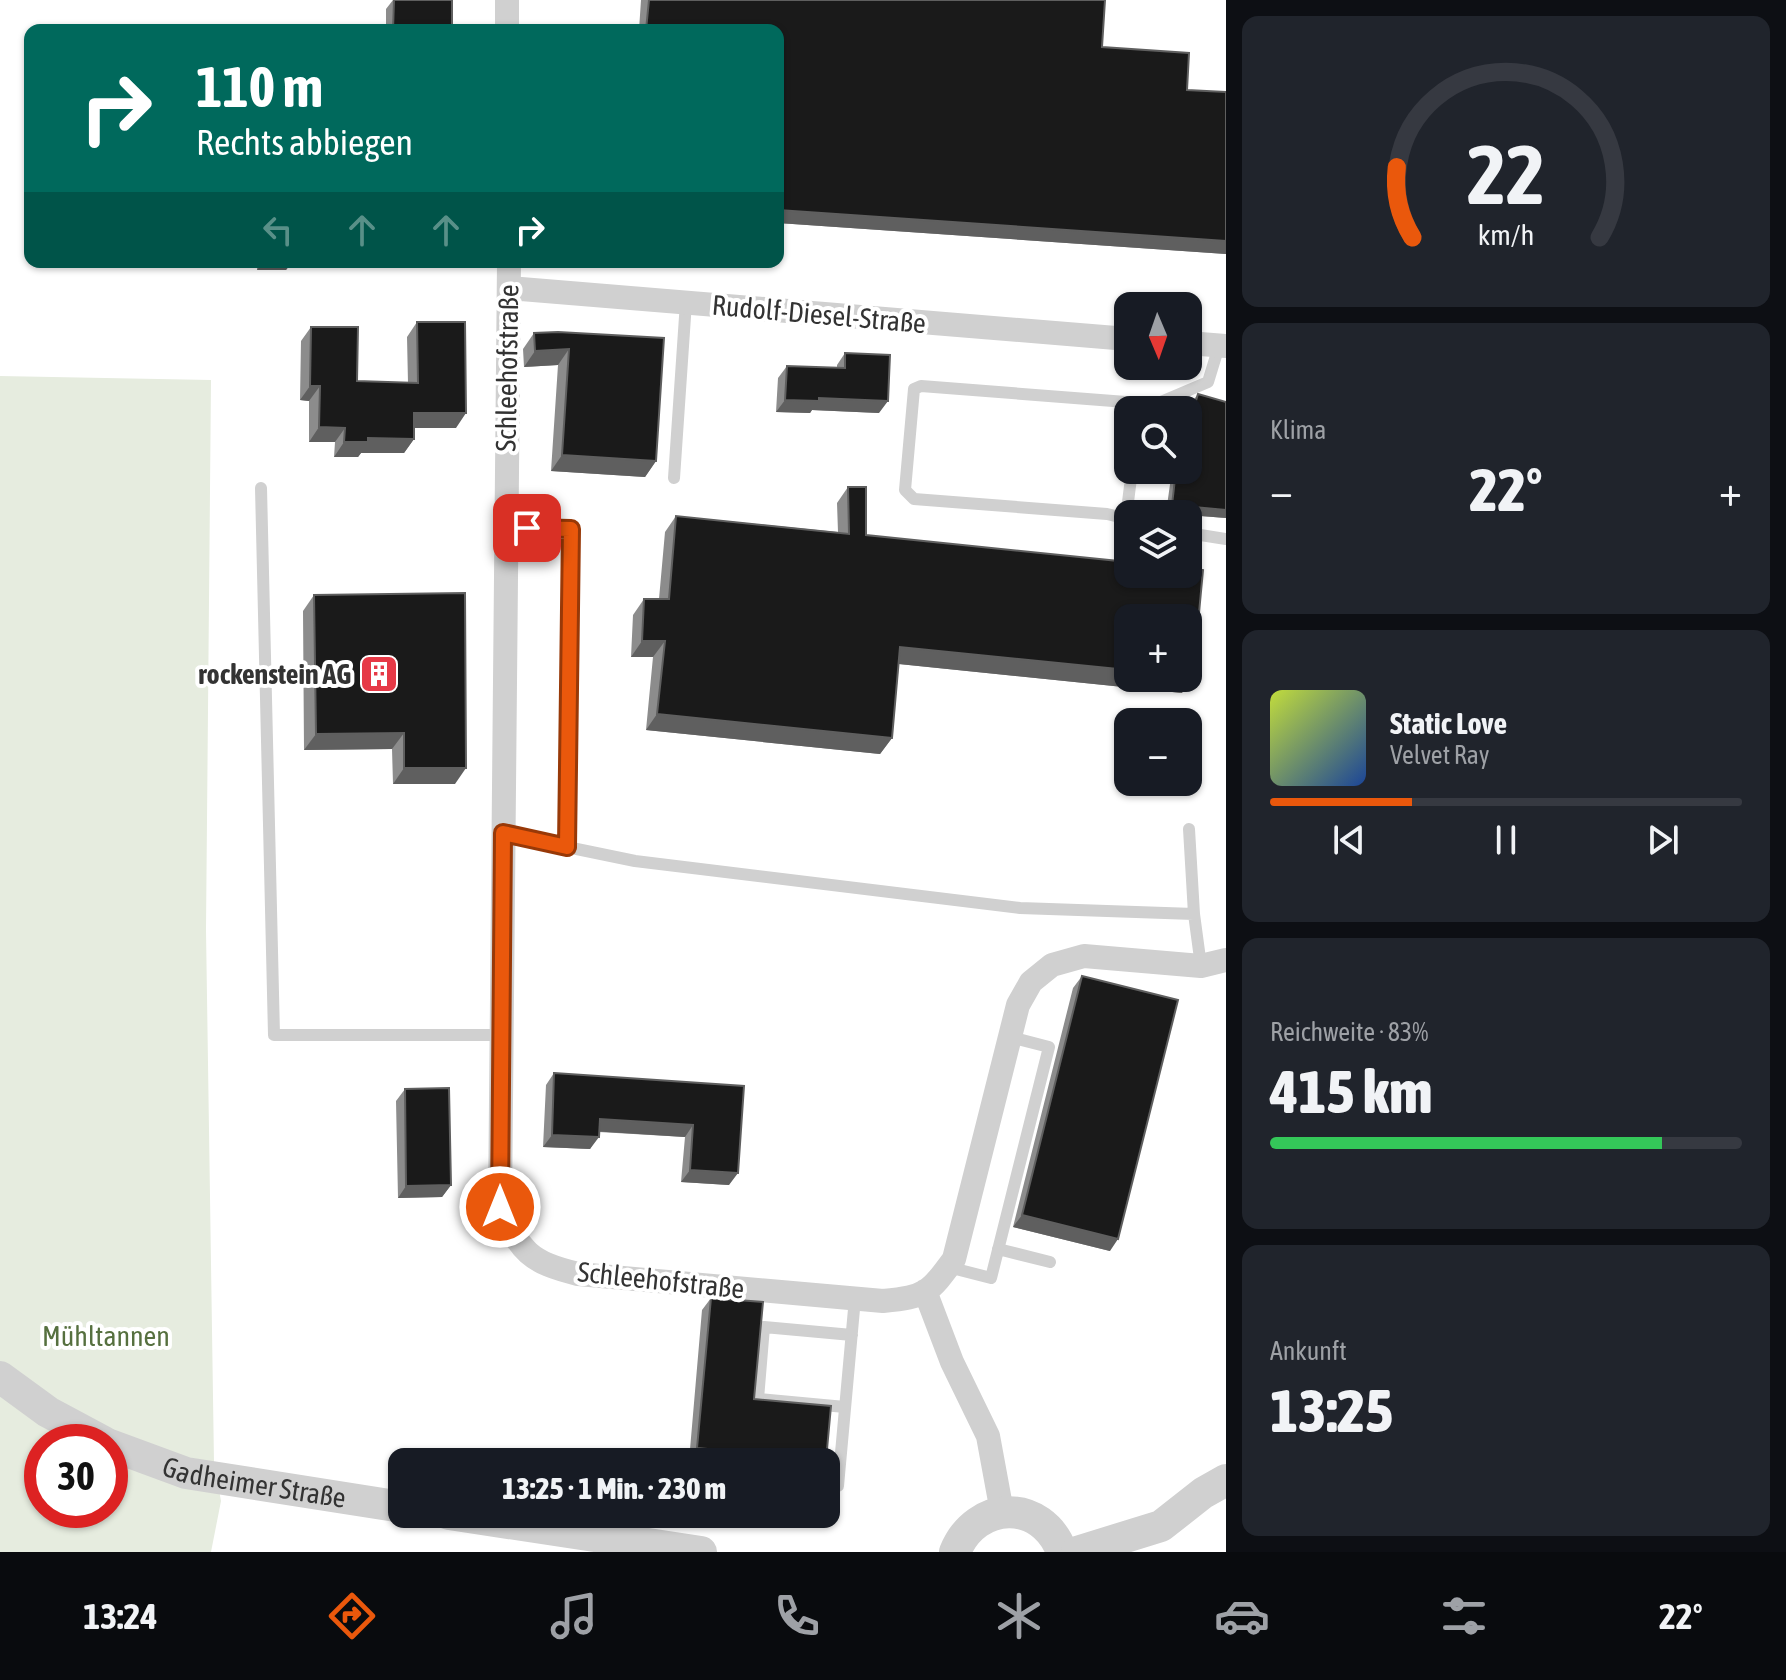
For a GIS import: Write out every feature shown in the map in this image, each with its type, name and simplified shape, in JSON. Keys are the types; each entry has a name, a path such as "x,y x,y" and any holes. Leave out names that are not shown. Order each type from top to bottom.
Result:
{"street":[{"path":"507,0 507,24"},
{"name":"Schleehofstraße","path":"509,268 500,1207 516,1241 545,1266 578,1274 883,1301 910,1298 925,1291"},
{"name":"Rudolf-Diesel-Straße","path":"509,288 1114,338"},
{"path":"1202,344 1223,346"},
{"path":"1002,1512 988,1436 952,1362 925,1291 935,1286 954,1259 1018,1005 1031,982 1052,965 1084,956 1201,966 1226,960"},
{"path":"0,1377 48,1412 70,1424"},
{"name":"Gadheimer Straße","path":"128,1452 186,1473 388,1505"},
{"path":"1077,1552 1161,1526 1203,1493 1226,1480"},
{"path":"955,1552 962,1536 973,1525 986,1516 1002,1512 1018,1512 1034,1518 1048,1528 1062,1552"},
{"path":"542,1528 701,1552"}],"lane":[{"path":"674,478 686,302"},
{"path":"1175,396 1208,382 1223,346"},
{"path":"1114,401 921,386 914,389 905,490 914,499 1114,515"},
{"path":"261,488 274,1035 501,1035"},
{"path":"505,528 571,529 567,847"},
{"path":"1202,536 1226,539"},
{"path":"1189,829 1194,914 1201,966"},
{"path":"503,833 635,861 1020,908 1194,914"},
{"path":"948,1267 991,1278 1049,1047 1010,1037"},
{"path":"998,1249 1050,1262"},
{"path":"840,1463 855,1298"},
{"path":"845,1407 758,1399 764,1327 852,1335"}],"green space":[{"name":"Mühltannen","path":"0,376 211,380 206,930 214,1463 221,1501 211,1552 0,1552"}],"building":[{"path":"394,0 452,0 452,24 393,24"},
{"path":"649,0 1105,0 1102,47 1189,53 1187,90 1226,92 1226,241 784,210 784,24 647,24"},
{"path":"417,322 465,322 466,413 414,413 414,439 368,438 368,442 344,442 345,428 319,427 320,386 310,386 311,327 358,327 357,381 418,383"},
{"path":"534,333 664,338 656,461 562,455 569,349 535,351"},
{"path":"845,353 890,355 888,401 785,400 787,366 845,368"},
{"path":"1198,394 1226,402 1226,510 1202,508 1202,500 1173,500 1174,484 1202,484 1202,396"},
{"path":"848,487 866,487 866,535 1114,561 1114,588 1201,588 1200,604 1114,604 1114,669 900,647 892,738 657,714 665,641 642,641 644,599 669,599 676,516 849,534"},
{"name":"rockenstein AG","path":"465,593 466,768 404,768 404,733 316,734 314,595"},
{"path":"1082,976 1178,1000 1118,1239 1022,1215"},
{"path":"554,1073 744,1086 738,1173 690,1170 693,1125 600,1119 599,1137 552,1135"},
{"path":"449,1088 451,1185 406,1186 405,1089"},
{"path":"711,1298 763,1302 754,1399 831,1406 827,1448 697,1448"}],"place":[{"name":"rockenstein AG","path":"379,674"}],"route":[{"path":"500,1207 503,833 567,847 571,529 527,528"}]}
